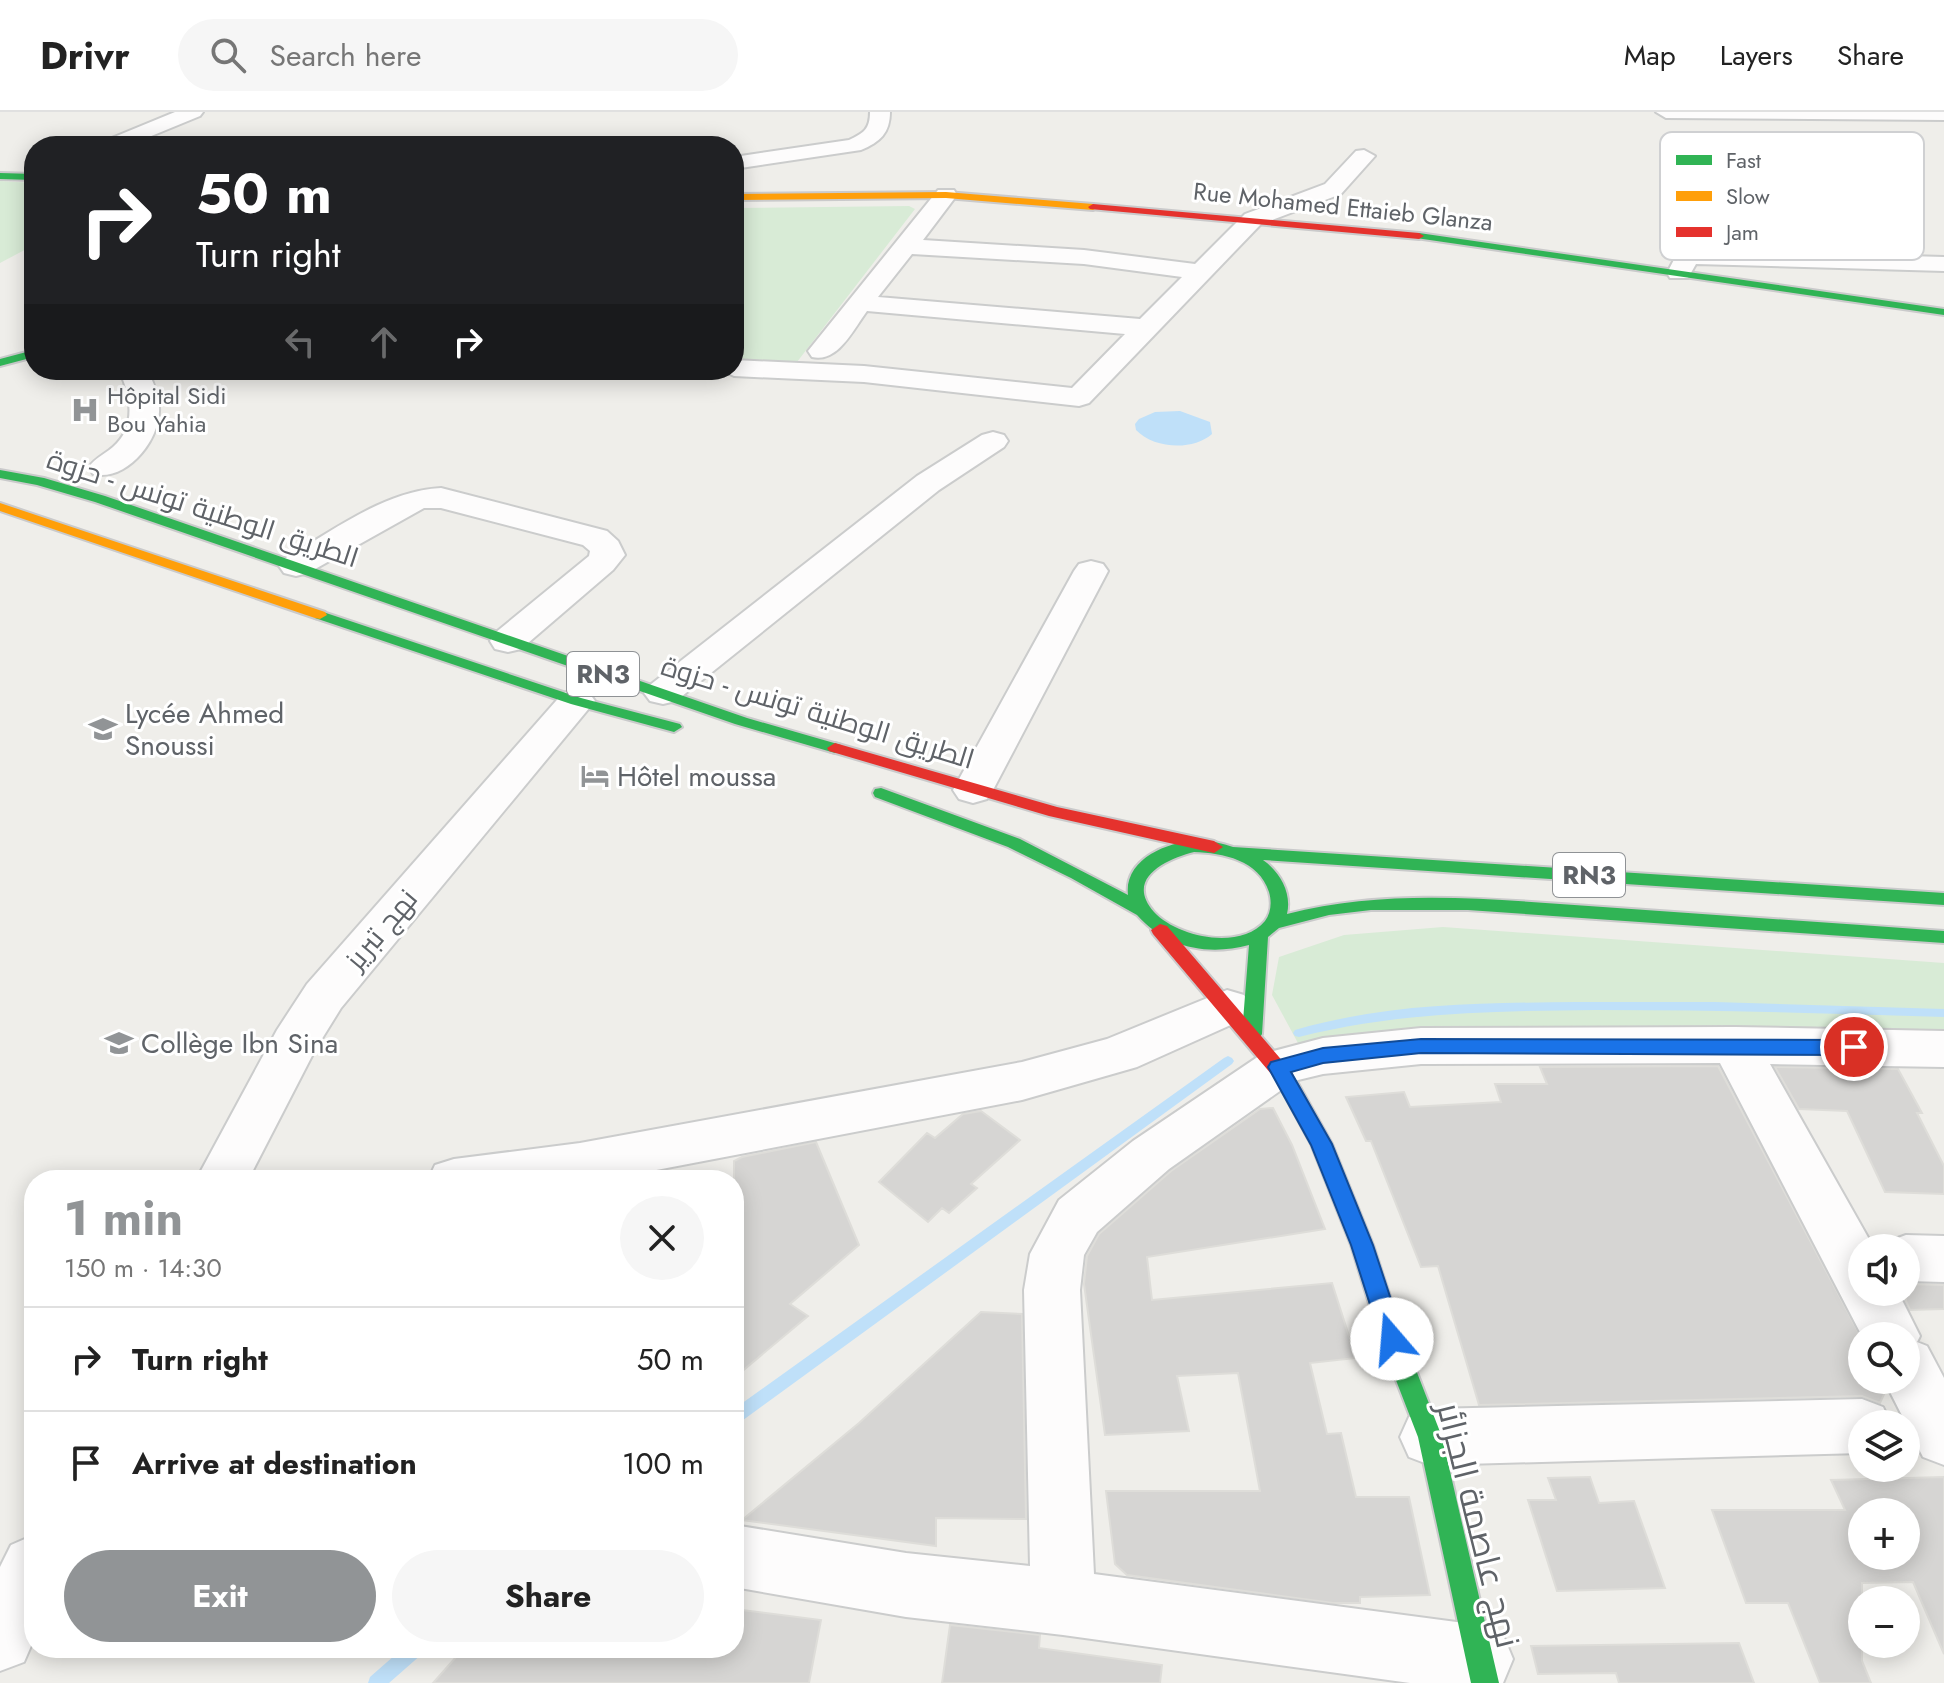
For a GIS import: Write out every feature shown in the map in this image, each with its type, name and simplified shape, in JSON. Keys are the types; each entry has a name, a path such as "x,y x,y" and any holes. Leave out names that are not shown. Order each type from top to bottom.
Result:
{"main road":[{"path":"0,176 24,177"},
{"name":"Rue Mohamed Ettaieb Glanza","path":"744,197 946,195 1253,219 1435,238 1944,312"},
{"path":"0,363 24,356"},
{"name":"الطريق الوطنية تونس - حزوة","path":"0,474 39,481 100,499 296,566 663,693 735,726 1055,812 1214,847"},
{"name":"الطريق الوطنية تونس - حزوة","path":"0,507 576,701 687,731"},
{"name":"RN3","path":"858,786 1018,841 1103,885 1139,910 1160,930 1200,943 1241,941 1266,929 1329,909 1371,904 1468,904 1944,937"},
{"name":"RN3","path":"1139,910 1133,895 1134,881 1142,868 1154,857 1193,846 1234,852 1944,899"},
{"name":"RN3","path":"1234,852 1272,875 1280,892 1281,909 1266,929"},
{"path":"1868,894 1890,934"},
{"path":"1253,1036 1254,975 1266,929"},
{"name":"نهج عاصمة الجزائر","path":"1160,930 1253,1036 1321,1144 1362,1245 1392,1339 1430,1437 1482,1671"}],"street":[{"path":"134,136 193,112"},
{"path":"744,161 864,143 880,126 880,112"},
{"path":"1666,112 1944,114"},
{"path":"744,368 888,374 1079,397 1253,219 1333,189 1364,156"},
{"path":"822,351 946,195"},
{"path":"905,246 1084,257 1201,272"},
{"path":"1679,273 1686,260"},
{"path":"1801,260 1944,264"},
{"path":"860,303 1147,328"},
{"path":"104,467 123,457 134,446 145,414 144,392 138,380"},
{"path":"663,693 928,483 993,441"},
{"path":"296,566 403,505 441,498 595,538 606,548 608,555 601,563 508,641"},
{"path":"973,790 1091,571"},
{"name":"نهج تبريز","path":"227,1170 267,1090 324,996 576,701"},
{"path":"1063,1602 1052,1290 1057,1254 1078,1216 1151,1155 1253,1036"},
{"path":"533,1170 580,1164 1022,1081 1120,1054 1253,1036 1335,1054 1421,1046 1735,1045 1944,1049"},
{"path":"1735,1045 1848,1248"},
{"path":"1920,1258 1944,1259"},
{"path":"1917,1394 1929,1429"},
{"path":"1430,1437 1848,1426"},
{"path":"744,1558 906,1585 1063,1602 1482,1671"},
{"path":"0,1638 24,1588"}],"green space":[{"path":"0,181 24,182 24,250 0,263"},
{"path":"909,206 915,209 797,362 744,362 744,208"},
{"path":"1443,927 1944,963 1944,1038 1305,1056 1272,995 1279,957 1344,935"}],"water":[{"path":"1180,411 1210,422 1212,434 1195,443 1174,446 1153,441 1136,430 1135,424 1139,419 1155,412"}],"building":[{"path":"1718,1066 1853,1322 1848,1322 1848,1394 1884,1394 1880,1403 1862,1396 1479,1405 1438,1266 1421,1267 1371,1141 1366,1141 1346,1097 1404,1092 1410,1107 1501,1102 1495,1084 1547,1084 1540,1067"},
{"path":"1775,1067 1898,1069 1922,1113 1917,1113 1944,1166 1944,1194 1885,1192 1847,1111 1799,1109"},
{"path":"1273,1108 1292,1145 1325,1229 1147,1257 1152,1300 1332,1283 1356,1358 1310,1363 1327,1434 1341,1433 1356,1497 1409,1497 1430,1595 1360,1597 1360,1603 1333,1603 1127,1575 1115,1564 1106,1491 1260,1491 1238,1373 1177,1376 1189,1431 1105,1435 1084,1284 1087,1256 1099,1234 1171,1171 1260,1109"},
{"path":"981,1111 1020,1140 971,1184 977,1188 949,1213 942,1208 928,1222 879,1182 927,1133 935,1138 963,1114"},
{"path":"816,1142 859,1245 790,1304 808,1316 744,1370 744,1170 734,1170 734,1161"},
{"path":"1920,1284 1944,1285 1944,1309 1910,1310 1908,1306 1920,1306"},
{"path":"981,1312 1022,1314 1026,1519 936,1518 936,1546 744,1520 859,1423"},
{"path":"1590,1477 1599,1503 1634,1501 1665,1588 1557,1591 1528,1500 1556,1500 1548,1478"},
{"path":"1944,1477 1944,1654 1920,1598 1920,1586 1915,1586 1913,1582 1848,1586 1848,1658 1862,1658 1871,1683 1820,1683 1788,1603 1746,1603 1712,1510 1845,1510 1831,1480 1920,1482 1920,1478"},
{"path":"744,1610 821,1620 809,1683 433,1683 455,1658 744,1658"},
{"path":"950,1625 1040,1635 1039,1648 1162,1665 1160,1683 942,1683"},
{"path":"1739,1643 1754,1683 1619,1683 1616,1673 1538,1674 1531,1646"}],"waterway":[{"path":"1299,1033 1402,1013 1472,1008 1669,1006 1944,1013"},
{"path":"744,1411 1228,1061"},
{"path":"376,1683 405,1658"}],"traffic: fast":[{"path":"0,176 24,177"},
{"path":"1419,236 1944,312"},
{"path":"0,363 24,356"},
{"path":"0,474 39,481 100,499 741,721 835,748"},
{"path":"320,615 576,701 674,727"},
{"path":"881,793 1014,843 1078,874 1139,910"},
{"path":"1193,846 1231,851 1262,867 1280,898 1280,910 1268,929 1241,940 1204,943 1167,931 1143,912 1137,899 1136,886 1141,873 1153,860 1193,846"},
{"path":"1234,852 1944,899"},
{"path":"1272,924 1329,909 1371,904 1468,904 1944,937"},
{"path":"1252,1034 1259,934"},
{"path":"1284,1076 1321,1144 1362,1245 1392,1339 1430,1437 1485,1683"}],"traffic: slow":[{"path":"744,197 946,195 1093,207"},
{"path":"0,507 320,615"}],"traffic: jam":[{"path":"1093,207 1419,236"},
{"path":"835,748 1055,812 1214,847"},
{"path":"1160,930 1284,1076"}],"place":[{"name":"Hôpital Sidi Bou Yahia","path":"85,410"},
{"name":"Lycée Ahmed Snoussi","path":"103,729"},
{"name":"Hôtel moussa","path":"595,776"},
{"name":"Collège Ibn Sina","path":"119,1043"}],"route":[{"path":"1392,1339 1362,1245 1321,1144 1279,1067 1323,1056 1421,1046 1854,1047"}]}
